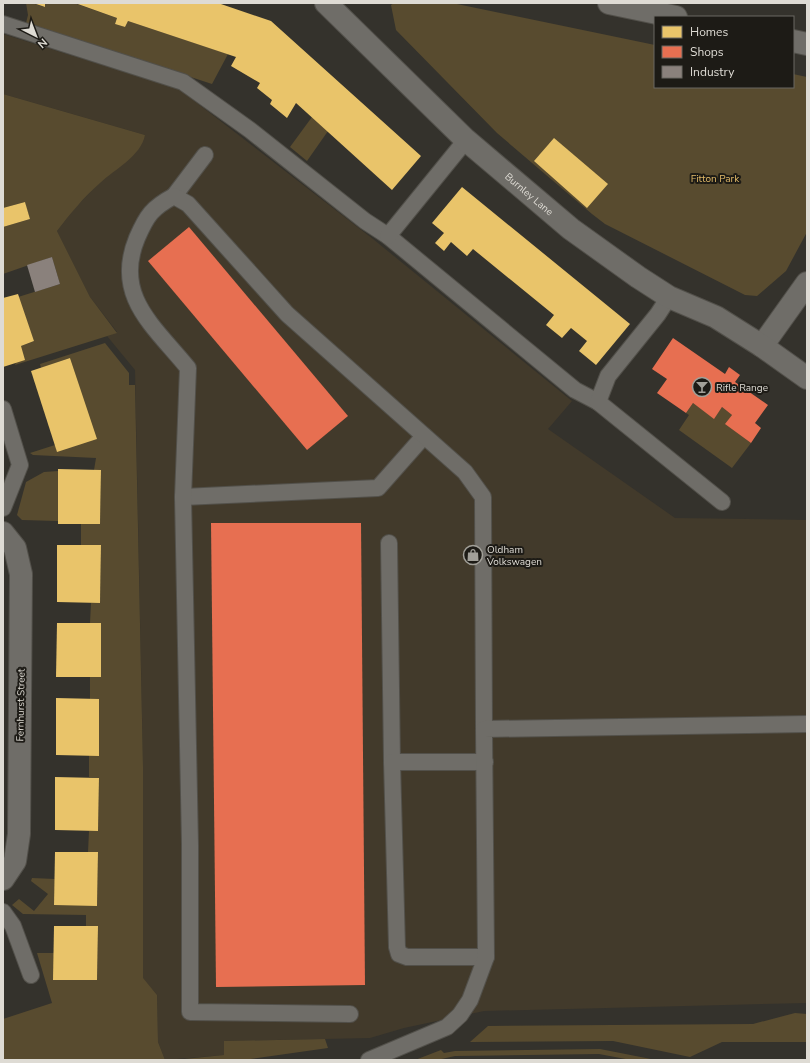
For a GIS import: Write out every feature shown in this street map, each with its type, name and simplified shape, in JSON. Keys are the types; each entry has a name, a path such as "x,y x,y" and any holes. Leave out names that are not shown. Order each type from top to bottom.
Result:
{"street":[{"name":"Burnley Lane","path":"326,3 466,140 571,229 638,277 669,297 716,318 762,346 807,378"},
{"path":"609,3 671,16"},
{"path":"794,41 807,44"},
{"path":"762,346 807,283"},
{"name":"Fernhurst Street","path":"3,533 15,548 21,574 19,834 15,861 3,879"}],"lane":[{"path":"3,24 184,82 250,130 365,221 388,236 575,390 598,402 722,502"},
{"path":"388,236 466,140"},
{"path":"205,155 174,196 158,205 145,220 131,254 130,281 138,307 188,368 183,497 190,844 190,1012 350,1014"},
{"path":"174,196 188,204 287,314 465,472 483,497 486,957 470,1000 460,1015 447,1027 369,1060"},
{"path":"598,402 608,376 658,314 669,297"},
{"path":"3,409 20,465 3,508"},
{"path":"183,497 378,488 424,436"},
{"path":"389,543 392,762 397,947 399,954 406,957 486,957"},
{"path":"484,729 807,724"},
{"path":"392,762 485,762"},
{"path":"3,912 13,926 30,975"}],"shaded area":[{"name":"Oldham Volkswagen","path":"3,34 179,89 373,239 572,401 548,429 675,518 807,520 807,1003 484,1011 404,1028 370,1038 224,1041 225,1055 165,1060 158,1042 157,995 143,979 143,767 135,370 107,336 117,332 90,297 57,231 74,209 100,182 123,164 145,135 3,94"}],"green space":[{"path":"26,3 32,3 44,7 45,3 74,3 117,18 115,24 125,27 128,21 228,54 212,84 26,23 28,15"},
{"name":"Fitton Park","path":"394,3 452,3 654,45 654,88 794,88 794,74 807,77 807,232 786,271 757,296 745,295 605,224 497,133 396,30 391,5"},
{"path":"3,94 145,135 143,143 133,156 88,194 57,231 90,297 117,333 15,365 21,346 34,341 18,297 60,284 52,257 3,274 3,227 30,219 25,202 3,208"},
{"path":"312,117 328,131 307,161 290,147"},
{"path":"105,343 129,373 129,385 135,385 143,767 143,978 157,995 158,1042 165,1060 3,1060 3,1019 52,1003 37,953 54,953 65,979 97,979 98,926 86,926 86,915 23,914 12,905 19,899 34,911 48,894 31,881 32,878 55,879 54,905 97,905 98,852 88,852 89,831 98,830 99,778 89,777 89,755 99,755 99,699 90,699 90,677 101,677 101,623 90,623 91,603 100,603 101,546 81,545 81,524 100,523 101,470 94,470 96,458 33,455 30,453 55,445 96,439 70,358 41,368 40,364"},
{"path":"693,403 714,418 722,407 732,415 726,424 751,443 732,468 679,430 689,415 686,413"},
{"path":"58,471 58,521 22,520 17,515 26,482 44,472"},
{"path":"795,1013 807,1014 807,1042 722,1042 690,1057 613,1041 470,1042 488,1026 753,1024"},
{"path":"325,1039 328,1048 244,1060 174,1060 224,1055 224,1041"},
{"path":"600,1049 656,1060 631,1060 599,1054 455,1056 437,1060 415,1060 441,1050 444,1053 455,1051"}],"building: Homes":[{"path":"33,3 45,3 45,7"},
{"path":"75,3 218,3 271,21 421,156 392,190 296,103 287,118 270,104 272,100 257,88 260,83 231,66 236,57 128,21 125,27 115,24 117,18"},
{"path":"554,138 608,184 587,208 534,161"},
{"path":"462,187 630,324 596,365 579,351 587,341 571,328 562,338 546,325 554,315 473,249 467,256 451,242 444,251 435,243 444,233 432,223"},
{"path":"25,202 30,219 3,227 3,208"},
{"path":"18,294 34,341 21,346 25,360 3,367 3,298"},
{"path":"70,358 97,439 57,452 31,371"},
{"path":"58,469 101,470 100,524 58,524"},
{"path":"57,545 101,545 100,603 57,602"},
{"path":"57,623 101,623 101,677 56,677"},
{"path":"56,698 99,699 99,756 56,755"},
{"path":"55,777 99,778 98,831 55,830"},
{"path":"55,852 98,852 97,906 54,905"},
{"path":"54,926 98,926 97,980 53,980"}],"building: Shops":[{"path":"189,227 348,416 307,450 148,261"},
{"name":"Rifle Range","path":"673,338 725,374 729,367 740,375 735,382 768,405 755,423 761,428 751,443 725,424 732,415 722,407 714,419 693,403 686,413 657,393 667,379 652,369"},
{"path":"211,523 361,523 365,985 216,987"}],"building: Industry":[{"path":"52,257 60,284 35,292 27,265"}],"place":[{"name":"Rifle Range","path":"702,387"},
{"name":"Oldham Volkswagen","path":"473,555"}]}
